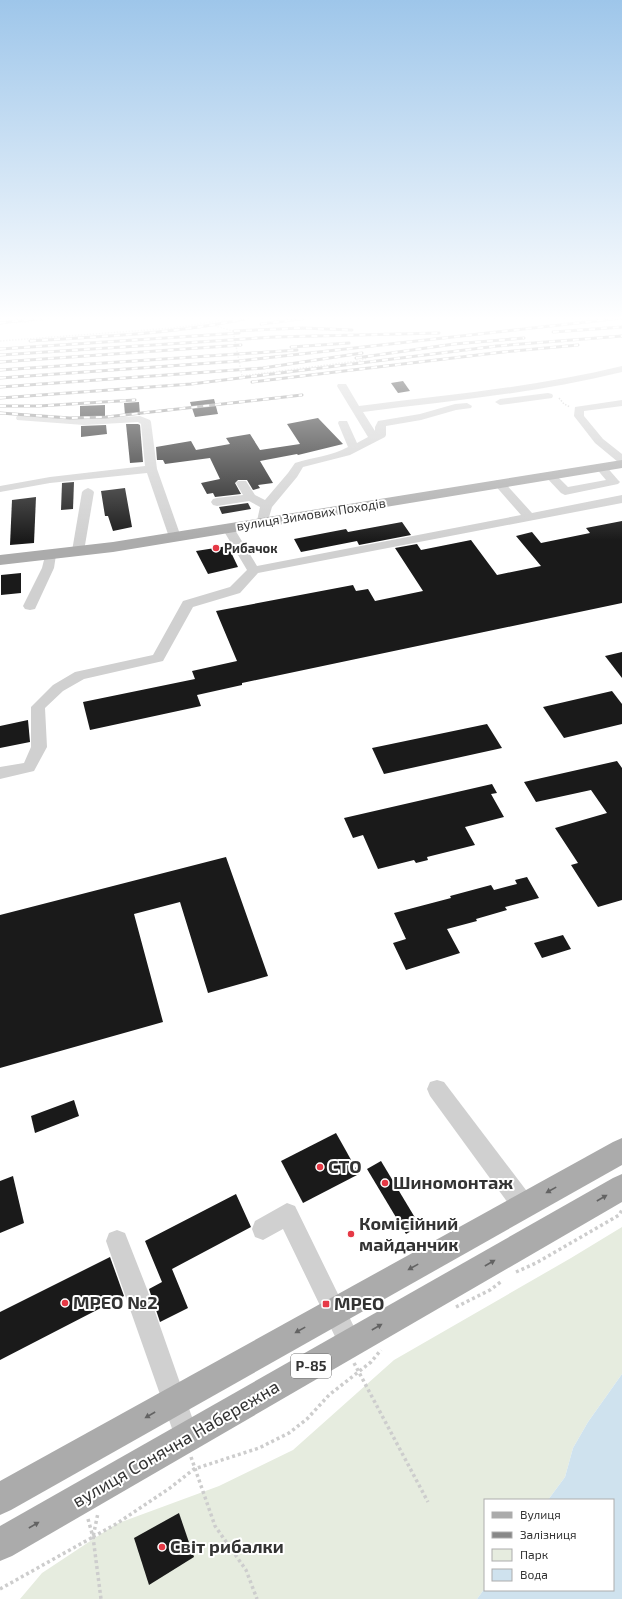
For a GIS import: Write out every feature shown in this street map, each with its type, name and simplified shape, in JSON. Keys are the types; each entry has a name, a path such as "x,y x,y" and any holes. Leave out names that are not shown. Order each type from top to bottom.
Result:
{"main road":[{"name":"вулиця Зимових Походів","path":"0,560 50,555 175,537 622,464"},
{"name":"Р-85","path":"0,1499 622,1151"},
{"name":"вулиця Сонячна Набережна","path":"0,1544 187,1437 351,1354 622,1187"}],"street":[{"path":"346,392 374,438"},
{"path":"358,410 497,392 502,401"},
{"path":"263,522 266,506 294,475 300,465 315,460 331,458 370,442 374,438 381,435 380,427 382,423 420,417 455,407 548,396"},
{"path":"622,403 579,409 578,416 599,440 622,460"},
{"path":"21,418 84,422 140,419 146,422 151,469 175,537"},
{"path":"343,423 354,448"},
{"path":"0,489 50,480 151,469"},
{"path":"242,483 251,497 266,506"},
{"path":"499,483 528,516"},
{"path":"78,551 88,492"},
{"path":"216,502 251,497"},
{"path":"0,773 29,767 39,746 38,707 58,688 80,675 158,658 188,604 235,590 254,570 622,499"},
{"path":"228,528 254,570"},
{"path":"30,606 48,568 50,555"},
{"path":"436,1089 524,1206"},
{"path":"263,1228 287,1214 334,1311 351,1354"},
{"path":"117,1241 129,1270 173,1402 187,1437"}],"path":[{"path":"548,396 557,396 578,416"},
{"path":"512,1275 609,1221 618,1215 622,1210"},
{"path":"452,1310 490,1290 505,1279"},
{"path":"351,1354 371,1362 386,1345"},
{"path":"0,1589 116,1524 170,1488 194,1469 259,1448 289,1433 307,1419 329,1395 351,1354"},
{"path":"351,1354 428,1502"},
{"path":"187,1437 194,1469 215,1526 246,1570 257,1599"},
{"path":"86,1495 99,1515 93,1537"},
{"path":"86,1495 101,1599"}],"green space":[{"path":"622,1227 622,1374 588,1422 573,1448 565,1477 549,1499 484,1499 484,1589 477,1599 20,1599 42,1573 116,1524 219,1486 293,1450 394,1360"}],"water":[{"path":"622,1374 622,1599 477,1599 484,1589 484,1591 614,1591 614,1499 549,1499 565,1477 573,1448 588,1422"}],"building":[{"path":"214,399 218,414 195,417 190,402"},
{"path":"139,402 140,415 125,415 124,403"},
{"path":"105,405 105,416 80,417 80,406"},
{"path":"318,418 343,444 298,455 260,461 273,483 258,485 260,488 253,490 247,480 238,480 235,483 241,494 215,497 213,493 207,494 201,483 220,479 210,458 165,464 163,460 157,460 156,447 191,441 196,450 230,444 226,438 250,434 260,450 300,444 287,424"},
{"path":"126,424 140,425 143,462 130,463"},
{"path":"106,425 107,434 81,437 81,426"},
{"path":"74,482 73,509 61,510 62,483"},
{"path":"125,488 132,527 113,531 108,516 105,516 101,491"},
{"path":"36,497 34,543 10,545 12,500"},
{"path":"248,503 251,509 222,514 219,507"},
{"path":"622,521 622,603 242,683 242,685 197,695 201,706 90,730 83,702 195,679 192,671 237,661 216,611 353,585 356,591 368,589 375,601 423,591 395,548 417,544 421,550 471,540 497,575 541,566 516,536 532,532 541,543 590,533 586,528"},
{"path":"402,522 411,535 359,545 357,541 301,552 294,539 346,529 348,532"},
{"path":"228,546 238,567 208,574 196,551"},
{"path":"21,573 21,593 1,595 1,575"},
{"path":"622,652 622,678 605,656"},
{"path":"612,691 622,704 622,724 564,738 543,707"},
{"path":"28,720 30,742 0,748 0,726"},
{"path":"487,724 502,748 384,774 372,748"},
{"path":"617,761 622,768 622,900 598,907 571,865 578,863 555,828 607,813 591,790 536,802 524,782"},
{"path":"492,784 497,793 491,794 504,817 465,827 475,845 427,857 428,860 416,863 414,860 378,869 363,835 353,838 344,818"},
{"path":"226,857 268,976 208,993 180,902 134,914 163,1022 0,1068 0,915"},
{"path":"527,877 539,898 505,907 507,910 476,919 477,921 447,929 460,953 406,970 393,943 406,939 394,913 451,898 450,896 491,885 494,890 517,884 515,880"},
{"path":"563,935 571,949 542,958 534,943"},
{"path":"74,1100 79,1116 35,1133 31,1116"},
{"name":"СТО","path":"336,1133 359,1174 303,1203 281,1161"},
{"path":"381,1161 420,1226 406,1234 367,1169"},
{"path":"13,1176 24,1223 0,1233 0,1181"},
{"path":"236,1194 251,1227 172,1269 188,1308 160,1322 149,1289 162,1282 145,1241"},
{"name":"МРЕО №2","path":"110,1257 124,1296 0,1360 0,1312"},
{"path":"179,1513 194,1557 149,1585 134,1538"}],"railway":[{"path":"0,398 87,392"},
{"path":"0,413 70,418 106,417 302,395"},
{"path":"0,406 39,406 135,400"}],"place":[{"name":"Рибачок","path":"216,548"},
{"name":"СТО","path":"320,1167"},
{"name":"Шиномонтаж","path":"385,1183"},
{"name":"Комісійний майданчик","path":"351,1234"},
{"name":"МРЕО №2","path":"65,1303"},
{"name":"МРЕО","path":"326,1304"},
{"name":"Світ рибалки","path":"162,1547"}]}
